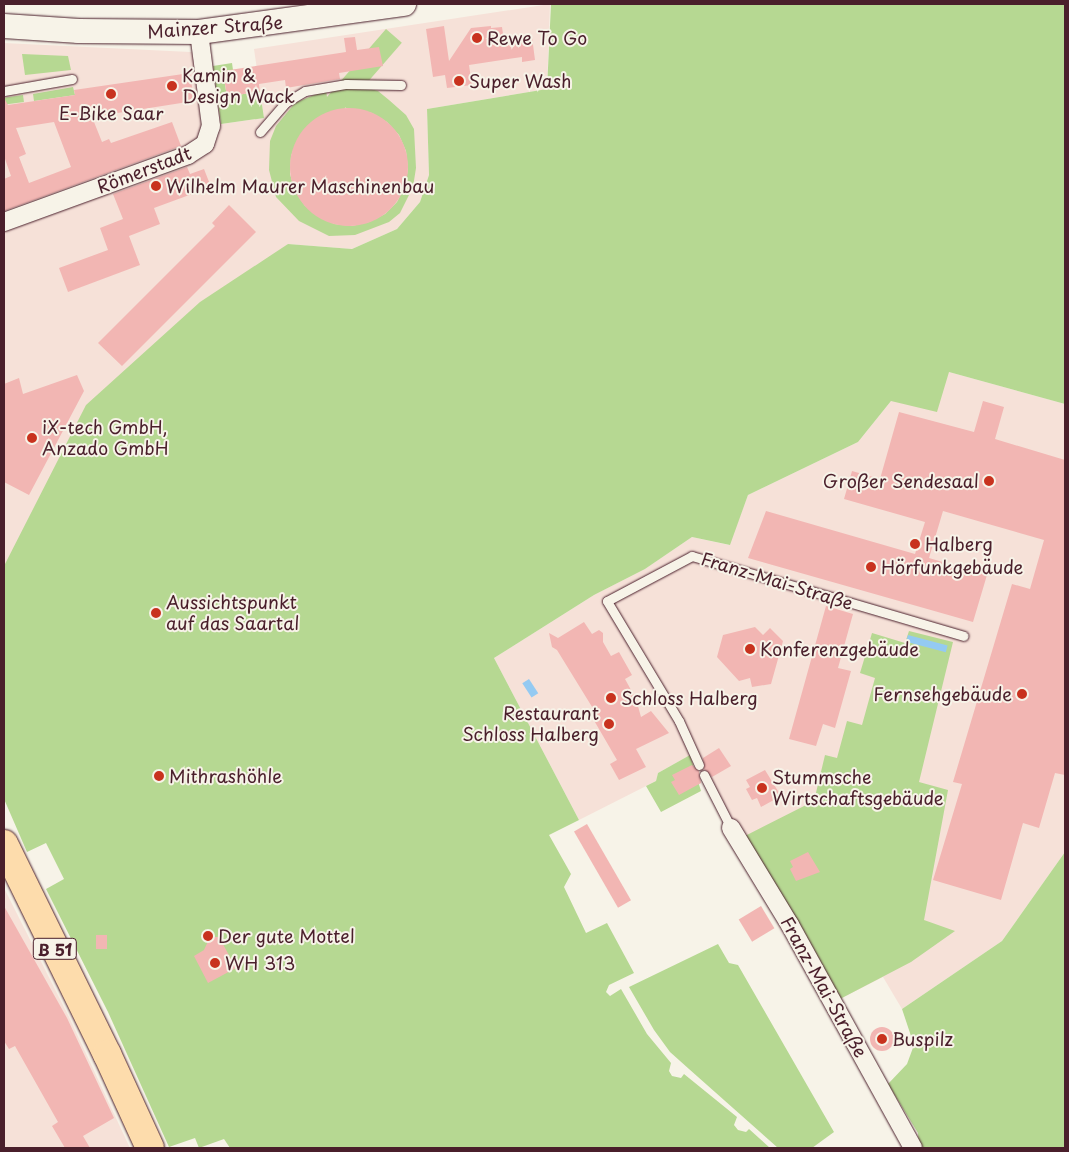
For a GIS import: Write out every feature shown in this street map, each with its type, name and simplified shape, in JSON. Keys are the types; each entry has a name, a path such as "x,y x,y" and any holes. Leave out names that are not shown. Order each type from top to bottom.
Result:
{"main road":[{"name":"Mainzer Straße","path":"11,23 79,31 199,32 404,4"},
{"name":"B 51","path":"4,844 107,1054 150,1148"}],"street":[{"name":"Römerstadt","path":"4,222 188,155 204,144 211,126 199,32"},
{"name":"Franz-Mai-Straße","path":"731,828 790,925 913,1148"}],"lane":[{"path":"4,91 72,79"},
{"path":"260,132 285,103 305,91 346,84 401,85"},
{"name":"Franz-Mai-Straße","path":"699,765 679,722 607,601 692,556 963,636"},
{"name":"Franz-Mai-Straße","path":"704,775 731,828"}],"shaded area":[{"path":"550,4 547,89 427,109 429,175 420,202 397,229 352,249 288,244 4,566 4,43 211,53 221,124 264,118 254,49"},
{"path":"949,372 1065,404 1065,852 1002,941 902,1009 883,977 840,999 690,755 658,773 656,781 579,820 494,658 594,595 645,569 692,537 729,545 748,495 858,442 891,401"},
{"path":"4,888 69,1017 130,1148 4,1148"}],"green space":[{"path":"551,4 1065,4 1065,404 949,372 937,412 891,401 858,442 748,495 730,545 692,537 645,569 594,595 494,658 579,820 549,835 571,874 564,887 586,933 607,923 634,973 609,985 606,992 610,996 621,989 647,1034 671,1063 669,1071 672,1076 681,1078 684,1074 737,1117 734,1125 738,1130 746,1132 749,1129 770,1148 230,1148 224,1139 199,1148 195,1138 169,1147 108,1012 46,889 64,879 46,843 27,852 4,799 4,566 86,405 200,302 288,244 352,249 397,229 420,202 429,175 427,109 547,89"},
{"path":"386,29 402,43 301,158 286,144"},
{"path":"22,54 68,56 71,70 25,75"},
{"path":"232,63 233,70 223,72 227,97 260,91 264,118 221,124 213,66"},
{"path":"73,87 75,95 34,101 33,94"},
{"path":"367,88 378,91 389,100 406,115 414,129 416,168 413,187 400,213 389,222 355,235 329,236 299,221 276,197 269,170 270,141 276,126 295,103 326,90 329,111 307,125 297,140 291,156 290,174 295,191 305,206 334,224 352,226 369,222 385,214 397,202 405,186 408,169 406,151 399,135 387,122 372,113 346,108 345,89"},
{"path":"23,95 24,102 5,105 4,98"},
{"path":"909,631 953,642 919,782 948,790 924,920 955,931 911,962 840,999 743,837 814,801 825,755 837,758 847,721 862,725 875,678 860,673 872,633 905,643"},
{"path":"690,755 701,791 661,812 646,786 656,781 658,773"},
{"path":"1065,852 1065,1148 919,1148 918,1133 888,1084 907,1064 914,1045 902,1009 1002,941"},
{"path":"718,944 729,963 738,965 834,1132 812,1148 778,1148 670,1052 654,1030 629,987"}],"water":[{"path":"908,635 948,646 946,652 906,642"},
{"path":"529,679 538,693 532,698 522,683"}],"building":[{"path":"444,26 449,61 471,28 491,26 491,28 502,27 504,41 532,37 535,60 522,62 522,57 469,65 472,85 447,88 445,75 433,77 426,29"},
{"path":"355,37 357,50 379,47 383,66 339,73 340,79 286,88 285,80 259,84 260,91 227,97 223,71 346,52 344,38"},
{"path":"190,73 194,101 92,117 102,142 109,139 111,143 172,122 181,146 4,211 4,179 11,176 4,156 4,98 8,105 75,95 74,90","holes":["54,122 71,167 29,183 19,157 26,154 16,128"]},
{"path":"349,108 360,109 382,118 398,134 407,156 407,178 398,200 382,216 360,225 349,226 338,225 316,216 300,200 291,178 290,167 291,156 300,134 316,118 338,109"},
{"path":"187,167 190,174 204,169 211,187 154,208 160,224 129,236 140,265 68,292 59,268 108,250 100,228 123,219 113,194"},
{"path":"229,205 256,232 122,366 98,343 215,226 212,223"},
{"name":"iX-tech GmbH, Anzado GmbH","path":"77,375 84,391 29,495 4,482 4,384 19,378 23,394"},
{"path":"983,401 1004,407 995,439 1065,460 1065,775 1055,773 1039,828 1023,823 1001,900 933,880 962,784 953,782 1012,584 1030,589 1044,540 943,511 929,558 987,575 973,622 748,558 766,511 915,554 925,522 844,499 852,471 880,479 899,412 974,432"},
{"path":"826,606 853,614 838,668 851,671 835,728 823,724 816,746 789,739"},
{"name":"Schloss Halberg","path":"584,622 592,634 599,630 603,633 603,642 611,656 619,652 632,675 625,679 636,699 641,717 651,711 669,733 636,749 646,767 619,780 610,764 617,760 592,717 597,715 557,650 552,647 549,633 558,638"},
{"name":"Konferenzgebäude","path":"755,627 763,635 770,628 783,641 771,684 752,687 750,678 739,681 717,657 723,635"},
{"path":"719,748 731,766 712,777 704,769 703,758"},
{"path":"692,765 699,771 701,783 679,795 671,782 675,780 672,775"},
{"name":"Stummsche Wirtschaftsgebäude","path":"765,770 781,796 761,807 757,798 752,800 746,789 750,787 746,780"},
{"path":"587,824 631,900 618,908 574,832"},
{"path":"808,852 820,872 796,881 790,869 793,867 790,861"},
{"path":"4,906 67,1018 114,1118 83,1136 90,1148 65,1148 52,1126 58,1122 15,1046 9,1049 4,1041"},
{"path":"761,906 774,928 752,942 739,919"},
{"path":"96,935 107,935 107,949 96,949"},
{"name":"WH 313","path":"210,937 219,937 236,968 208,983 194,956 204,950"},
{"name":"Buspilz","path":"882,1027 890,1031 894,1039 890,1047 882,1051 874,1047 870,1039 874,1031"}],"place":[{"name":"Rewe To Go","path":"477,38"},
{"name":"Super Wash","path":"459,81"},
{"name":"Kamin & Design Wack","path":"172,86"},
{"name":"E-Bike Saar","path":"111,94"},
{"name":"Wilhelm Maurer Maschinenbau","path":"156,186"},
{"name":"iX-tech GmbH, Anzado GmbH","path":"32,438"},
{"name":"Großer Sendesaal","path":"989,481"},
{"name":"Halberg","path":"915,544"},
{"name":"Hörfunkgebäude","path":"871,567"},
{"name":"Aussichtspunkt auf das Saartal","path":"156,613"},
{"name":"Konferenzgebäude","path":"750,649"},
{"name":"Fernsehgebäude","path":"1022,694"},
{"name":"Schloss Halberg","path":"611,698"},
{"name":"Restaurant Schloss Halberg","path":"609,724"},
{"name":"Mithrashöhle","path":"159,776"},
{"name":"Stummsche Wirtschaftsgebäude","path":"762,788"},
{"name":"Der gute Mottel","path":"208,936"},
{"name":"WH 313","path":"215,963"},
{"name":"Buspilz","path":"882,1039"}]}
